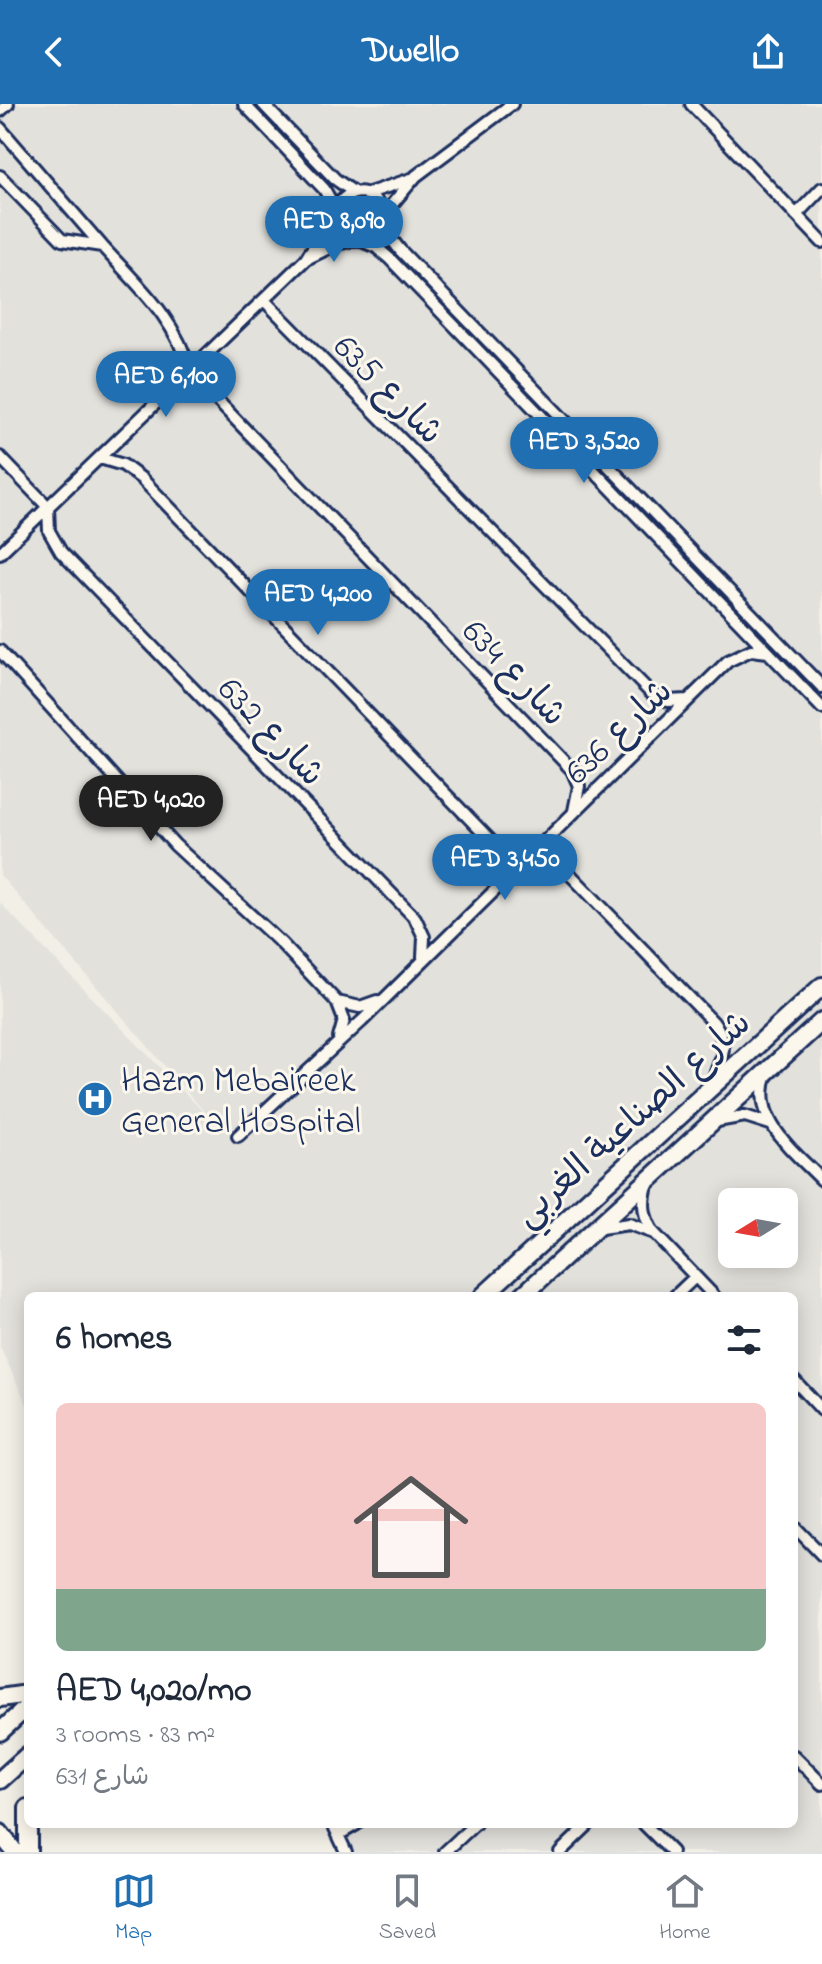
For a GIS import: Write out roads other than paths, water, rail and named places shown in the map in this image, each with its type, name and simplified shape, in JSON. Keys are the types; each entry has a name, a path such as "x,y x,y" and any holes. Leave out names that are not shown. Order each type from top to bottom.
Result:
{"main road":[{"name":"شارع الصناعية الغربي","path":"487,1292 822,986"},
{"name":"شارع الصناعية الغربي","path":"526,1292 822,1021"},
{"path":"0,1698 24,1695"},
{"path":"0,1732 24,1710"},
{"path":"0,1780 24,1759"},
{"path":"27,1828 28,1852"},
{"path":"0,1833 15,1852"}],"street":[{"path":"0,111 8,104"},
{"path":"244,104 324,189 341,231 376,247 390,259 822,708"},
{"path":"263,104 335,179 380,204 389,236 400,250 822,687"},
{"path":"306,259 337,244 377,232 383,218 416,176 512,104"},
{"path":"691,104 822,242"},
{"path":"0,128 167,319 184,349 190,372"},
{"path":"0,176 62,240 102,246"},
{"path":"0,553 306,259 341,201 416,176"},
{"path":"796,215 822,188"},
{"name":"شارع 635","path":"264,300 651,693 668,701 687,700"},
{"name":"شارع 634","path":"190,372 567,764 579,786 574,811"},
{"path":"0,457 48,507"},
{"path":"100,458 123,465 142,479 498,847 515,854 533,851"},
{"name":"شارع 632","path":"48,507 49,531 61,552 415,918 424,937 423,957"},
{"name":"شارع 636","path":"238,1136 339,1039 362,1021 423,957 735,656 751,650 768,652"},
{"path":"0,651 175,845 281,943 337,1002 344,1020 339,1039"},
{"path":"519,865 542,861 564,868 713,1022 723,1040 724,1050 708,1090"},
{"path":"337,1002 360,1007 382,998"},
{"path":"767,1072 762,1103 770,1124 822,1180"},
{"path":"707,1125 745,1116 770,1124"},
{"path":"649,1178 643,1201 644,1212 653,1232 710,1292"},
{"path":"591,1232 616,1224 629,1224 653,1232"},
{"path":"679,1292 695,1277"},
{"path":"798,1384 822,1410"},
{"path":"798,1530 822,1555"},
{"path":"798,1760 822,1784"},
{"path":"445,1852 471,1828"},
{"path":"560,1852 585,1828"},
{"path":"648,1828 672,1852"},
{"path":"336,1829 346,1852"}],"place":[{"name":"Hazm Mebaireek General Hospital","path":"95,1099"}]}
